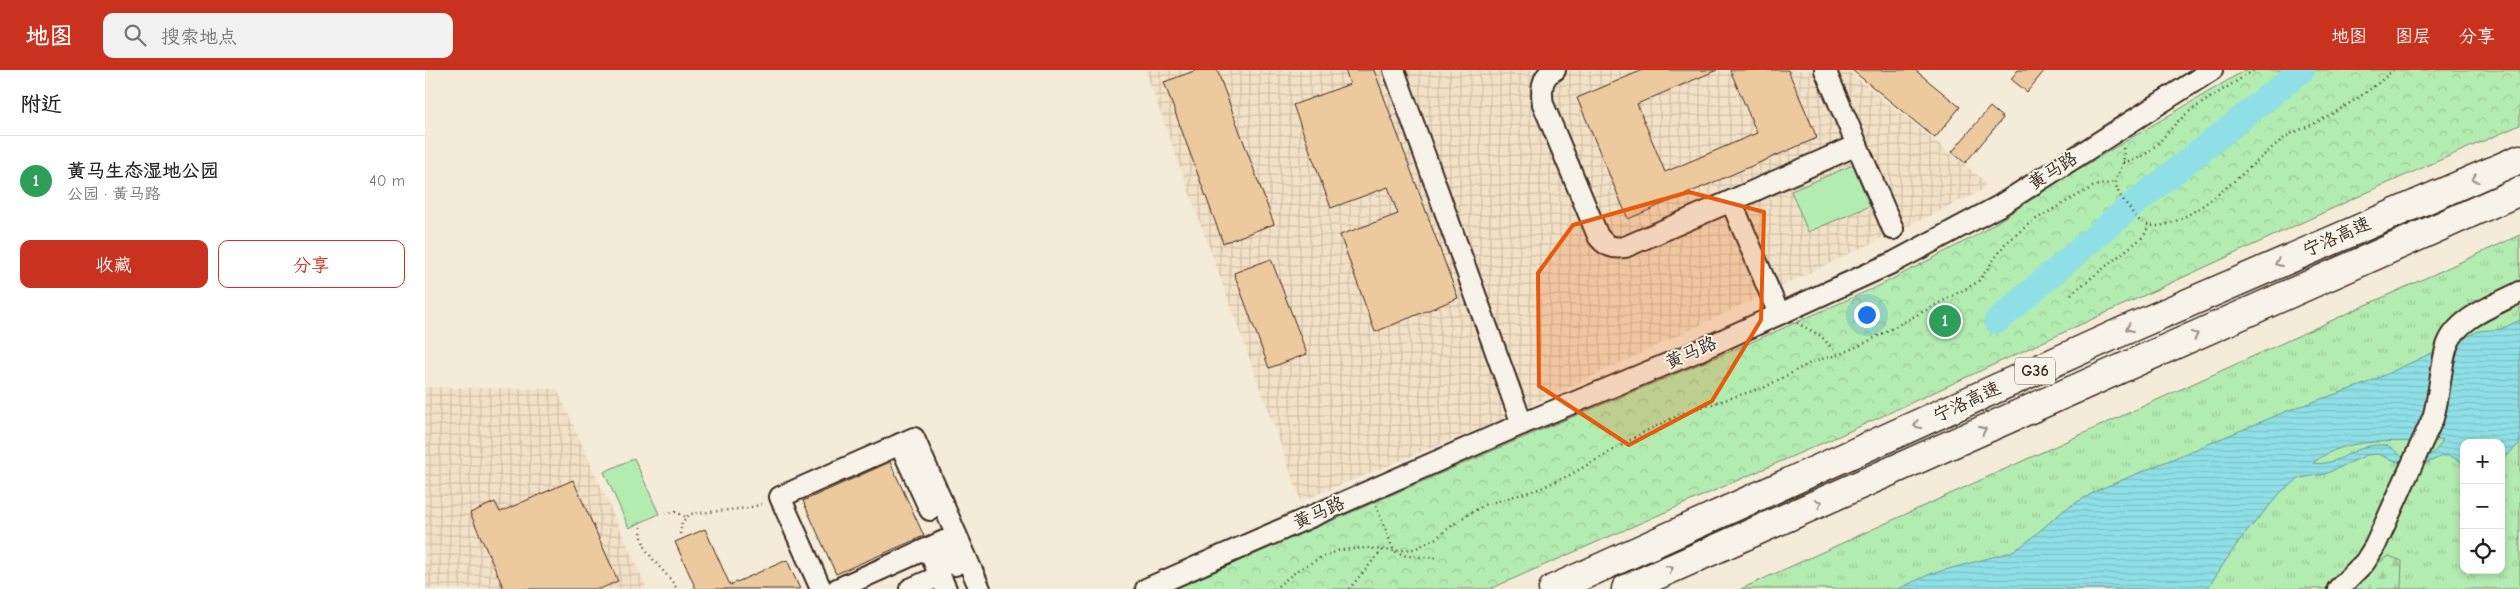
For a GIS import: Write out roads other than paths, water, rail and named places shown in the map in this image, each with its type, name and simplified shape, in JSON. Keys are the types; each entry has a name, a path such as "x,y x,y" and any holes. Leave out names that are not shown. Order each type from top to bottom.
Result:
{"highway":[{"name":"宁洛高速","path":"1553,589 2121,332 2520,159"},
{"name":"宁洛高速","path":"1625,589 2520,191"}],"street":[{"path":"1393,70 1523,424"},
{"path":"1555,70 1547,76 1542,87 1543,104 1598,236 1606,245 1618,248 1625,247 1857,145"},
{"path":"1825,70 1893,229"},
{"name":"黄马路","path":"1147,589 1370,490 1695,352 1939,239 1999,206 2212,70"},
{"path":"1731,201 1783,312"},
{"path":"2338,589 2365,562 2375,546 2433,418 2438,402 2447,346 2462,325 2520,292"},
{"path":"821,589 781,497 913,438 980,589"},
{"path":"901,444 936,545 943,582 910,589"},
{"path":"837,589 936,545"},
{"path":"936,545 965,589"}],"water":[{"path":"2520,320 2520,443 2505,457 2505,439 2460,439 2460,461 2450,456 2442,456 2421,466 2403,464 2378,454 2367,455 2325,474 2300,478 2282,491 2239,541 2207,589 1898,589 1930,574 2011,552 2023,545 2064,510 2098,490 2292,409 2365,384 2479,331 2501,329","holes":["2443,439 2437,449 2428,456 2411,459 2405,458 2388,446 2370,446 2330,462 2313,463 2328,453 2343,447 2375,442"]}],"waterway":[{"path":"1997,321 2124,212 2302,70"}],"place":[{"name":"黄马生态湿地公园","path":"1945,321"}]}
